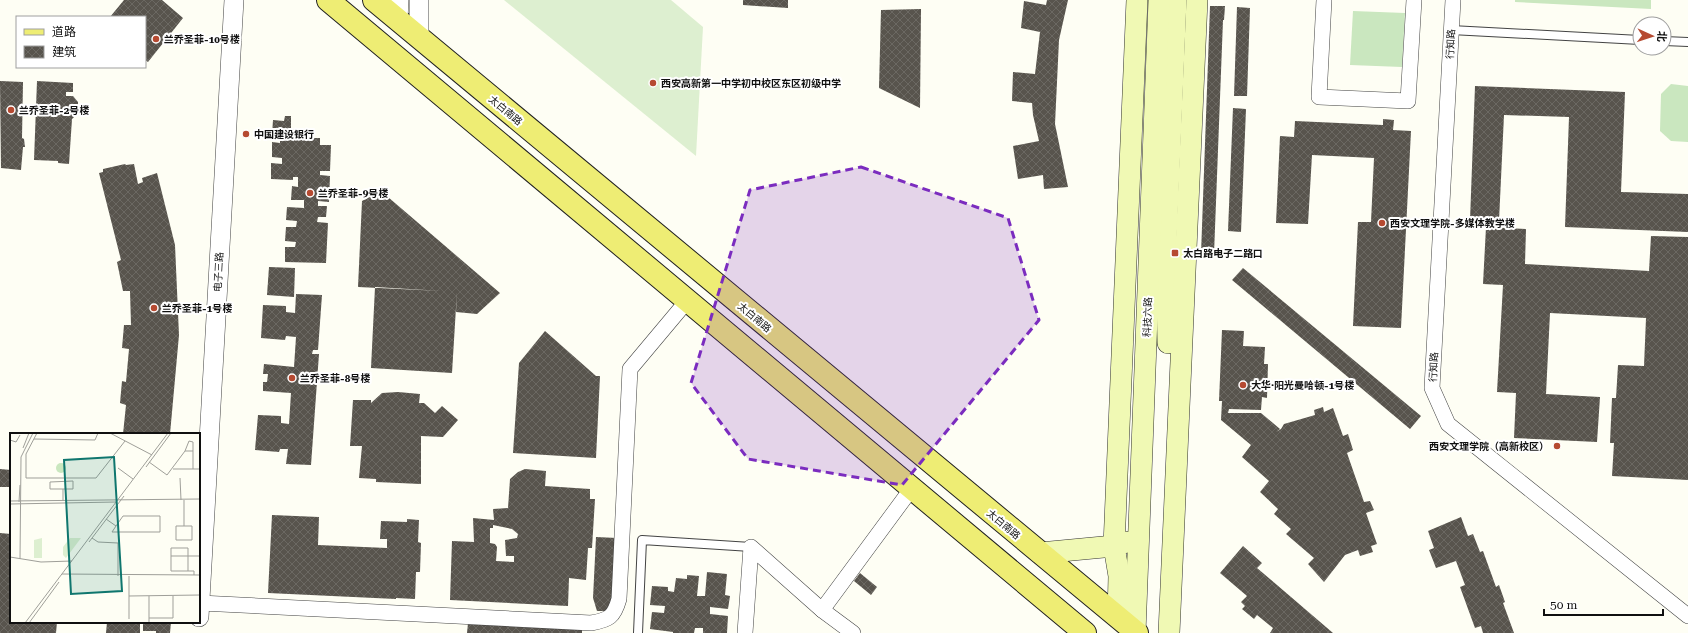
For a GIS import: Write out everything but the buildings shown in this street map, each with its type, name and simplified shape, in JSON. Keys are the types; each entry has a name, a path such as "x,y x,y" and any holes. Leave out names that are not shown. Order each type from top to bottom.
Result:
{"main road":[{"path":"328,0 1085,633"},
{"name":"太白南路","path":"374,0 399,10 419,38 1136,632"},
{"path":"1118,617 1119,576 1114,546 1137,0"},
{"name":"科技六路","path":"1136,632 1138,539 1159,0"},
{"name":"科技六路","path":"1158,633 1169,323 1166,241 1176,0"},
{"path":"1170,633 1197,0"},
{"path":"1040,554 1114,546 1138,539"}],"street":[{"name":"电子三路","path":"200,593 234,0"},
{"path":"419,0 419,38"},
{"path":"1324,0 1319,97 1408,100 1414,0"},
{"name":"行知路","path":"1453,0 1432,388 1448,424 1688,616"},
{"path":"200,610 591,623 606,620 616,610 619,599 630,369 687,301"},
{"path":"822,610 912,488"},
{"path":"751,547 822,610 853,633"},
{"path":"745,633 751,547"},
{"path":"198,633 199,623"}],"lane":[{"path":"1451,30 1632,40"},
{"path":"1672,41 1688,42"},
{"path":"638,633 642,540 751,547"}],"highlighted area":[{"path":"861,167 1008,218 1039,320 902,485 748,459 691,383 750,190"}],"green space":[{"name":"西安高新第一中学初中校区东区初级中学","path":"504,0 671,0 703,27 696,156"},
{"path":"1515,0 1651,0 1651,9 1515,2"},
{"path":"1353,11 1405,13 1402,67 1350,65"},
{"path":"1671,84 1688,86 1688,142 1671,141 1660,131 1661,94"}],"place":[{"name":"兰乔圣菲-10号楼","path":"156,39"},
{"name":"西安高新第一中学初中校区东区初级中学","path":"653,83"},
{"name":"兰乔圣菲-2号楼","path":"11,110"},
{"name":"中国建设银行","path":"246,134"},
{"name":"兰乔圣菲-9号楼","path":"310,193"},
{"name":"西安文理学院-多媒体教学楼","path":"1382,223"},
{"name":"太白路电子二路口","path":"1175,253"},
{"name":"兰乔圣菲-1号楼","path":"154,308"},
{"name":"兰乔圣菲-8号楼","path":"292,378"},
{"name":"大华·阳光曼哈顿-1号楼","path":"1243,385"},
{"name":"西安文理学院（高新校区）","path":"1557,446"}]}
